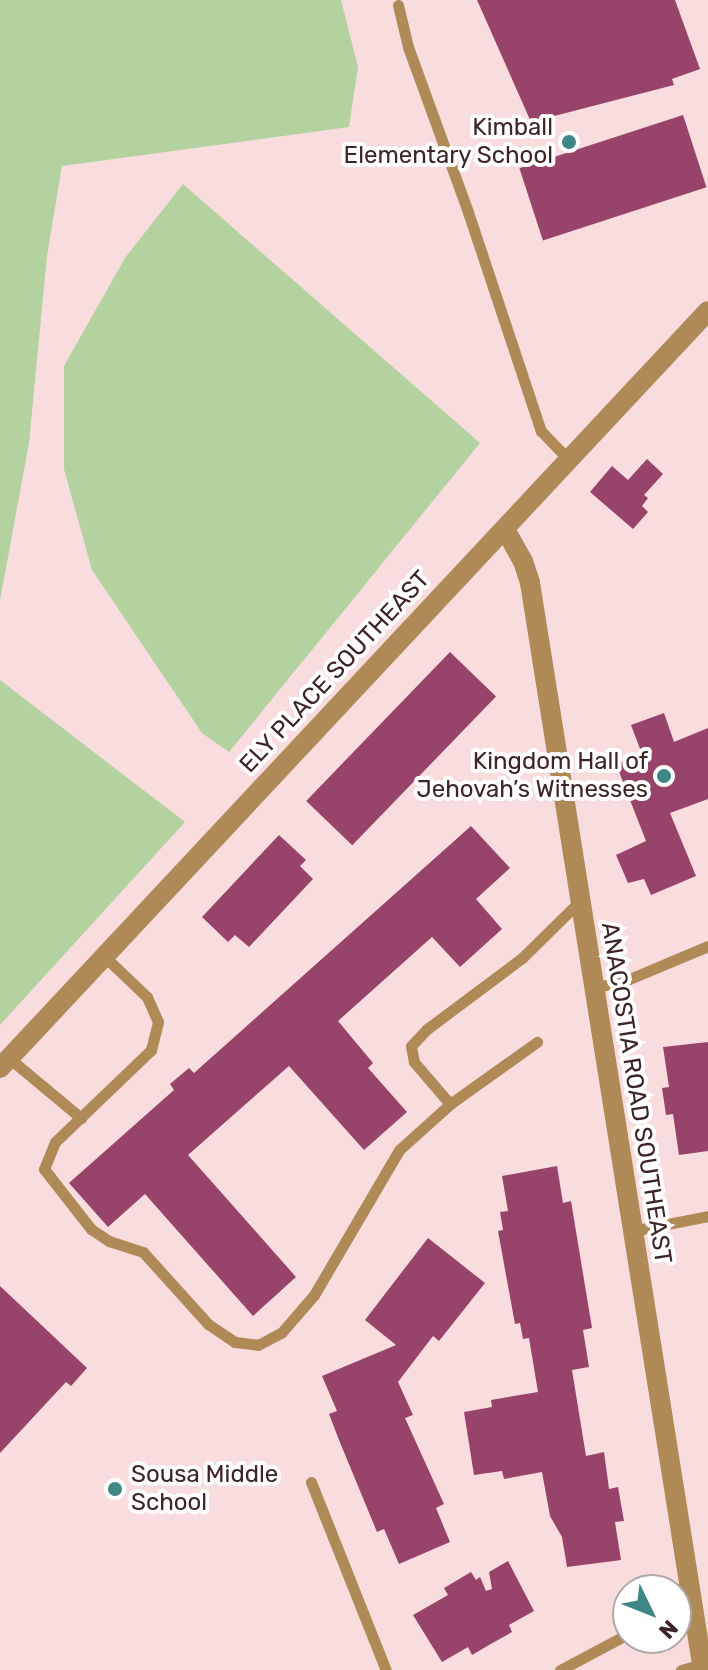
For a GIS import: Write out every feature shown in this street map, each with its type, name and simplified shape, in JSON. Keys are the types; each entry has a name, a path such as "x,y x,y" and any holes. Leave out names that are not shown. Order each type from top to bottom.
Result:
{"street":[{"name":"ELY PLACE SOUTHEAST","path":"5,1063 708,311"},
{"name":"ANACOSTIA ROAD SOUTHEAST","path":"505,529 523,561 530,583 632,1231 679,1574"},
{"name":"ANACOSTIA ROAD SOUTHEAST","path":"692,1637 702,1667"}],"lane":[{"path":"398,5 408,47 468,212 541,431 568,459"},
{"path":"450,1104 414,1062 411,1046 427,1029 522,958 579,902"},
{"path":"593,988 627,980 708,946"},
{"path":"104,956 147,997 158,1022 151,1050 55,1142 44,1169 91,1229 109,1241 143,1252 208,1324 235,1342 258,1345 282,1332 314,1295 399,1150 450,1104 537,1042"},
{"path":"5,1063 81,1118"},
{"path":"632,1231 708,1216"},
{"path":"311,1482 386,1670"},
{"path":"560,1670 612,1642"},
{"path":"681,1670 702,1667"}],"green space":[{"path":"0,0 341,0 358,67 349,127 62,166 47,256 29,443 0,600"},
{"path":"183,184 480,443 229,752 202,733 92,570 64,469 64,366 125,258"},
{"path":"0,680 185,822 0,1025"}],"building":[{"path":"477,0 675,0 700,69 672,79 674,85 531,122"},
{"path":"683,115 706,187 543,240 519,168"},
{"path":"647,459 663,474 644,495 648,498 642,506 648,512 633,529 590,492 612,466 628,480"},
{"path":"450,652 496,696 352,845 306,801"},
{"path":"664,713 674,742 708,728 708,799 670,813 696,876 651,895 644,879 628,883 616,855 646,841 616,764 642,754 631,725"},
{"path":"471,826 510,868 476,899 502,929 460,967 432,937 338,1021 373,1063 368,1068 407,1112 364,1150 289,1066 188,1155 296,1277 253,1316 145,1194 108,1227 69,1183 174,1090 170,1084 189,1068 194,1073"},
{"path":"279,835 306,860 300,866 313,879 249,947 235,935 228,942 202,917"},
{"path":"708,1042 708,1151 679,1155 673,1114 666,1115 662,1088 669,1087 663,1047"},
{"path":"557,1166 563,1203 571,1201 592,1328 583,1330 589,1367 572,1370 586,1456 604,1452 609,1489 618,1487 624,1521 615,1522 621,1560 567,1567 562,1537 550,1516 542,1472 504,1479 502,1471 474,1475 464,1412 492,1407 491,1400 538,1392 529,1338 523,1339 520,1323 515,1324 498,1231 503,1230 500,1212 508,1211 502,1176"},
{"path":"428,1238 485,1283 439,1341 433,1336 398,1382 413,1415 405,1418 444,1504 436,1508 450,1542 399,1564 384,1529 377,1532 339,1440 329,1414 337,1411 322,1376 396,1345 365,1320"},
{"path":"0,1286 87,1368 71,1386 66,1382 0,1453"},
{"path":"508,1561 534,1611 509,1625 512,1632 472,1655 468,1647 442,1662 413,1615 448,1595 444,1588 471,1572 476,1580 480,1577 486,1591 492,1589 489,1572"}],"place":[{"name":"Kimball Elementary School","path":"569,142"},
{"name":"Kingdom Hall of Jehovah’s Witnesses","path":"664,776"},
{"name":"Sousa Middle School","path":"115,1489"}]}
